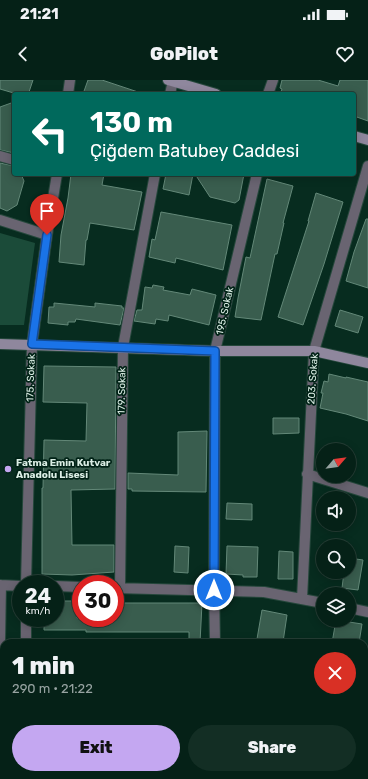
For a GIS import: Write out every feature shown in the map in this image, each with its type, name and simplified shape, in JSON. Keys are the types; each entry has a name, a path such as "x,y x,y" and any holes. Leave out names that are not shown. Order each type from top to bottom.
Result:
{"main road":[{"path":"170,81 209,92"},
{"path":"356,137 368,140"},
{"path":"0,344 215,351 314,351 368,363"}],"street":[{"path":"68,92 70,80"},
{"path":"269,92 273,80"},
{"path":"170,81 170,92"},
{"path":"0,156 12,159"},
{"name":"203. Sokak","path":"302,599 314,351 368,166"},
{"name":"175. Sokak","path":"26,575 32,344 57,176"},
{"name":"179. Sokak","path":"118,575 123,347 155,176"},
{"name":"195. Sokak","path":"215,639 215,351 257,176"},
{"path":"0,220 47,235"},
{"path":"307,474 368,493"},
{"path":"0,639 1,585 12,586"},
{"path":"124,588 264,592 316,602"},
{"path":"356,609 368,612"},
{"path":"26,627 26,639"}],"green space":[{"path":"0,233 35,243 24,325 0,325"}],"building":[{"path":"0,80 33,80 29,92 12,93 0,89"},
{"path":"88,80 102,80 138,92 84,92"},
{"path":"282,80 318,80 338,86 340,80 368,80 368,121 356,117 356,92 281,92 282,89 280,88"},
{"path":"12,103 12,153 0,150 0,107"},
{"path":"0,163 12,166 12,176 22,176 24,181 17,205 7,211 0,208"},
{"path":"71,176 104,176 102,185 142,192 134,230 90,223 86,240 84,265 59,262 61,235"},
{"path":"166,176 193,176 189,195 163,189"},
{"path":"196,176 244,176 239,200 235,203 210,197"},
{"path":"267,179 293,186 283,223 277,254 275,254 261,320 235,317 246,257 250,258"},
{"path":"316,193 343,202 303,325 278,317 309,221"},
{"path":"161,212 232,225 223,270 176,258 175,263 149,257 152,239 155,240"},
{"path":"366,219 368,219 368,288 346,281 354,252"},
{"path":"153,285 164,287 163,290 190,295 192,289 216,295 209,325 169,315 168,321 156,319 155,324 134,321 137,310 142,310 145,287 152,288"},
{"path":"54,303 95,307 95,303 122,306 122,308 124,308 120,325 76,319 75,322 68,322 68,325 48,323 49,307 54,307"},
{"path":"340,310 363,317 358,333 335,326"},
{"path":"44,366 116,367 115,489 71,490 72,545 114,545 114,572 72,575 42,574 42,488 44,440 86,441 87,403 43,402"},
{"path":"329,374 368,382 368,421 320,408 323,393 321,393 324,381 328,382"},
{"path":"273,418 299,418 299,433 273,434"},
{"path":"207,431 206,492 132,491 132,489 128,489 128,473 178,475 178,432"},
{"path":"227,503 252,504 252,520 226,519"},
{"path":"175,546 189,547 188,573 174,572"},
{"path":"227,546 258,547 257,577 243,577 243,575 226,574"},
{"path":"279,551 293,552 293,579 278,579"},
{"path":"356,559 363,560 358,590 356,590 356,587 342,587 343,579 356,579"},
{"path":"64,601 72,601 72,627 124,627 124,603 202,603 200,639 189,639 189,632 86,632 86,630 44,630 44,627 64,627"},
{"path":"262,610 287,615 283,639 257,639"},
{"path":"356,623 362,624 360,639 333,639 335,627 356,627"}],"place":[{"name":"Fatma Emin Kutvar Anadolu Lisesi","path":"8,469"}],"route":[{"path":"47,235 32,344 215,351 214,590"}]}
